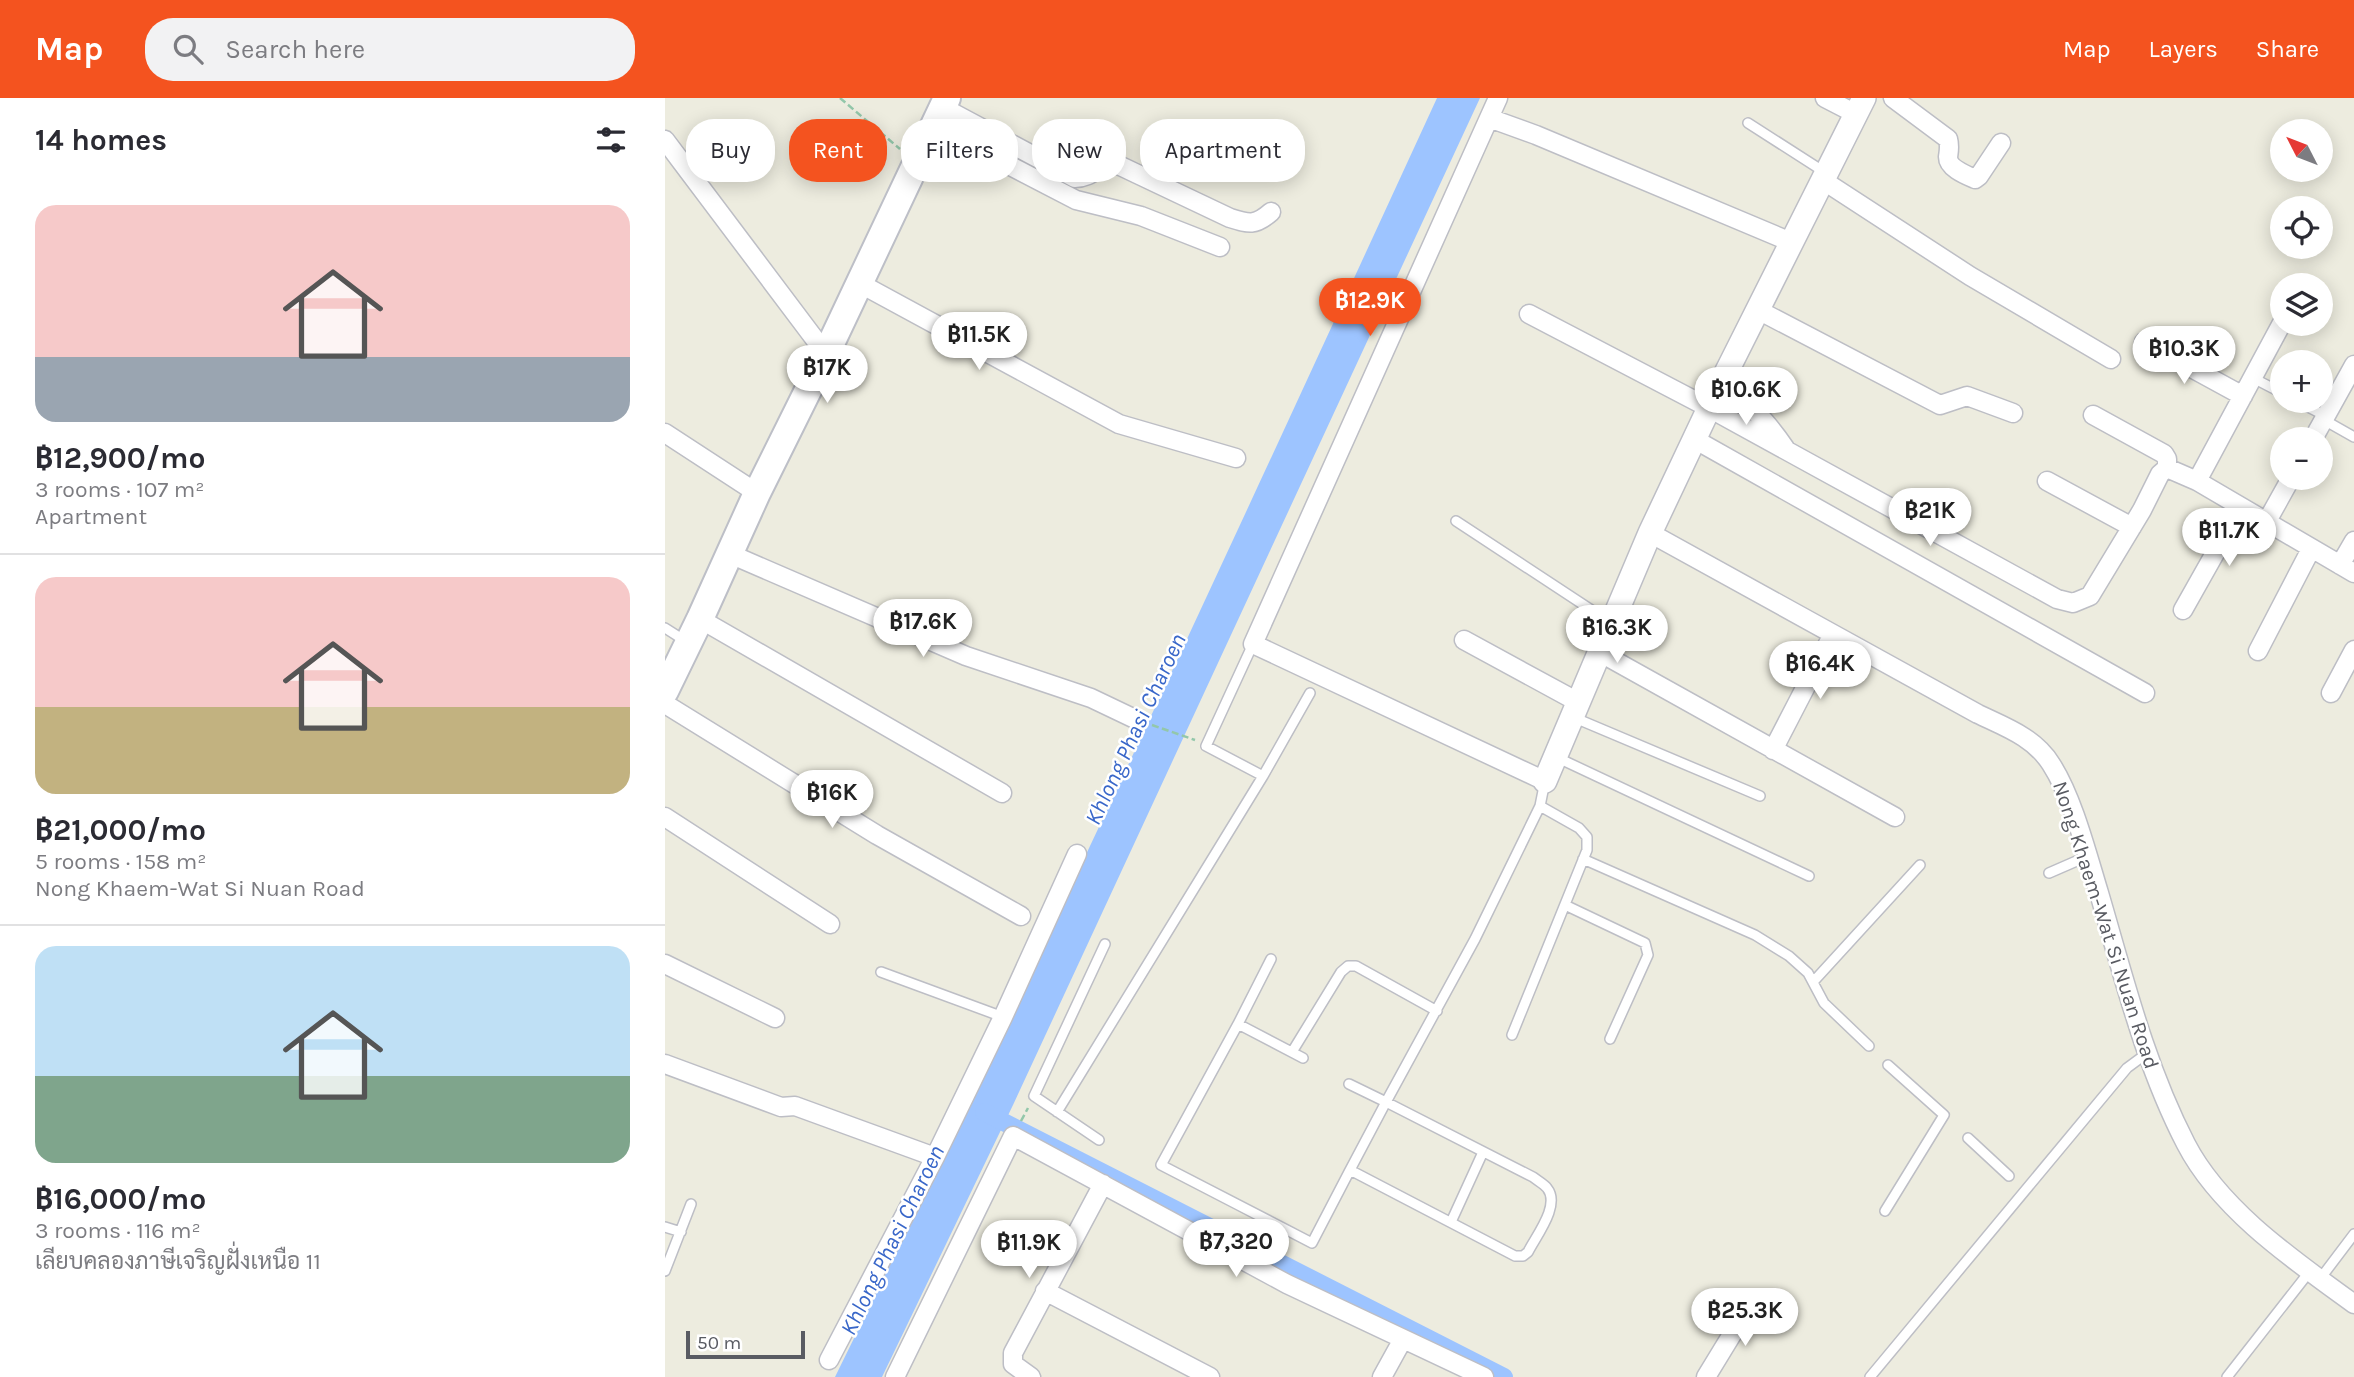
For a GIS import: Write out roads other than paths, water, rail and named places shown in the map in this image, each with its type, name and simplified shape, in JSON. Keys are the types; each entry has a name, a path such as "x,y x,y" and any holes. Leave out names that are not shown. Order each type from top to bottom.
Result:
{"main road":[{"path":"665,691 941,110"}],"street":[{"path":"1498,98 1253,644 1545,781 1650,533 1719,387 1860,106 1825,98"},
{"path":"1893,98 1948,139 1948,160 1951,165 1970,177 1975,179 1979,176 2001,143"},
{"path":"941,110 1075,178 1091,174 1112,162 1230,218 1248,223 1260,221 1271,212"},
{"path":"941,110 1076,200 1141,216 1220,247"},
{"path":"1489,118 1536,135 1791,243"},
{"path":"665,140 826,354"},
{"path":"1826,178 1970,276 2111,359"},
{"path":"859,284 1119,424 1236,458"},
{"path":"1758,310 1940,405 1967,396 2013,413"},
{"path":"1529,314 1709,408 2057,598 2073,603 2090,596 2160,474 2167,468 2164,454 2093,415"},
{"path":"2197,481 2275,336"},
{"path":"2144,342 2243,396"},
{"path":"2320,427 2354,365"},
{"path":"1719,387 1741,398 1758,412 1787,451"},
{"path":"665,433 757,493"},
{"path":"1694,439 2145,692"},
{"path":"2167,468 2197,481 2347,569 2354,541"},
{"path":"2047,481 2132,527"},
{"path":"2266,523 2284,490"},
{"path":"2183,610 2241,507"},
{"name":"Nong Khaem-Wat Si Nuan Road","path":"1650,533 1977,714 2027,738 2050,763 2065,792 2088,856 2146,1054 2186,1145 2212,1183 2236,1211 2354,1304"},
{"path":"2257,651 2311,549"},
{"path":"730,554 966,656 1091,698 1135,719"},
{"path":"701,619 1002,793"},
{"path":"1773,750 1833,634"},
{"path":"1464,640 1575,709"},
{"path":"2331,694 2354,650"},
{"path":"1599,652 1895,817"},
{"path":"665,704 877,835 1021,916"},
{"path":"665,817 830,924"},
{"path":"829,1360 935,1157 1003,1017 1077,854"},
{"path":"665,964 775,1018"},
{"path":"665,1064 781,1107 795,1105 935,1157"},
{"path":"895,1377 1013,1136 1287,1284 1483,1377"},
{"path":"1031,1377 1013,1364 1013,1353 1103,1184"},
{"path":"1045,1292 1210,1377"},
{"path":"1706,1377 1753,1300"},
{"path":"1382,1377 1403,1339"}],"lane":[{"path":"1748,123 1826,178"},
{"path":"2253,378 2270,387"},
{"path":"2316,413 2354,437"},
{"path":"1456,521 1612,621"},
{"path":"665,628 689,643"},
{"path":"1253,644 1206,746 1263,776"},
{"path":"1057,1112 1263,776 1310,693"},
{"path":"1575,709 1760,796"},
{"path":"1555,757 1809,876"},
{"path":"1271,959 1161,1165 1312,1243 1437,1011 1540,806 1545,781"},
{"path":"1513,1035 1587,850 1587,837 1579,828 1540,806"},
{"path":"2049,873 2088,856"},
{"path":"1583,859 1755,935 1789,956 1808,972 1823,1003 1869,1046"},
{"path":"1813,982 1920,865"},
{"path":"1565,905 1645,943 1648,955 1610,1039"},
{"path":"1099,1140 1034,1096 1105,944"},
{"path":"1293,1052 1341,972 1348,967 1356,966 1437,1011"},
{"path":"881,972 1003,1017"},
{"path":"1238,1024 1303,1058"},
{"path":"1870,1377 2127,1069 2146,1054"},
{"path":"1885,1212 1947,1118 1888,1065"},
{"path":"1349,1084 1533,1177 1547,1188 1552,1196 1552,1206 1528,1252 1523,1256 1515,1256 1350,1170"},
{"path":"1968,1138 2009,1176"},
{"path":"1451,1222 1483,1152"},
{"path":"665,1272 691,1204"},
{"path":"665,1227 681,1232"},
{"path":"2227,1377 2354,1234"}],"water":[{"path":"1437,98 1480,98 1013,1105 882,1377 835,1377 1065,899"}],"waterway":[{"path":"984,1112 1504,1377"}],"water label":[{"name":"Khlong Phasi Charoen","path":"1135,729"},
{"name":"Khlong Phasi Charoen","path":"892,1240"}]}
